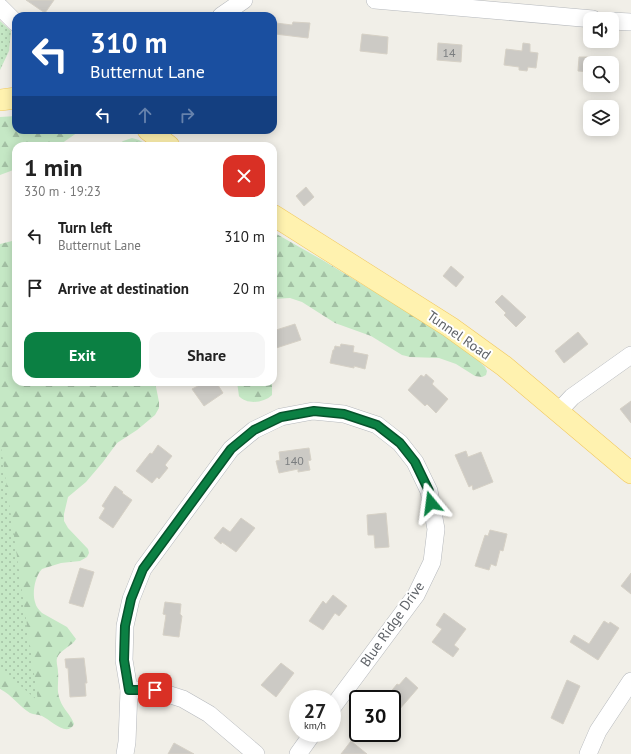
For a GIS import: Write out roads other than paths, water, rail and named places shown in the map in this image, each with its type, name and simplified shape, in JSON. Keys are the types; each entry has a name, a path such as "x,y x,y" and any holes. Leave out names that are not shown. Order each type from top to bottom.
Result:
{"main road":[{"path":"0,100 12,98"},
{"path":"154,134 164,142"},
{"name":"Tunnel Road","path":"277,218 450,327 504,366 631,473"}],"street":[{"path":"227,12 244,0"},
{"path":"375,0 583,18"},
{"path":"0,7 12,19"},
{"path":"619,21 631,22"},
{"path":"558,412 572,397 631,355"},
{"name":"Blue Ridge Drive","path":"125,754 127,742 129,690 124,660 125,626 131,599 143,569 231,449 254,430 281,417 314,411 344,414 377,425 400,443 415,462 429,491 436,529 432,562 416,595 341,696"},
{"path":"588,754 598,731 631,681"},
{"path":"129,690 155,690 183,699 209,714 256,754"},
{"path":"298,754 307,742"}]}
